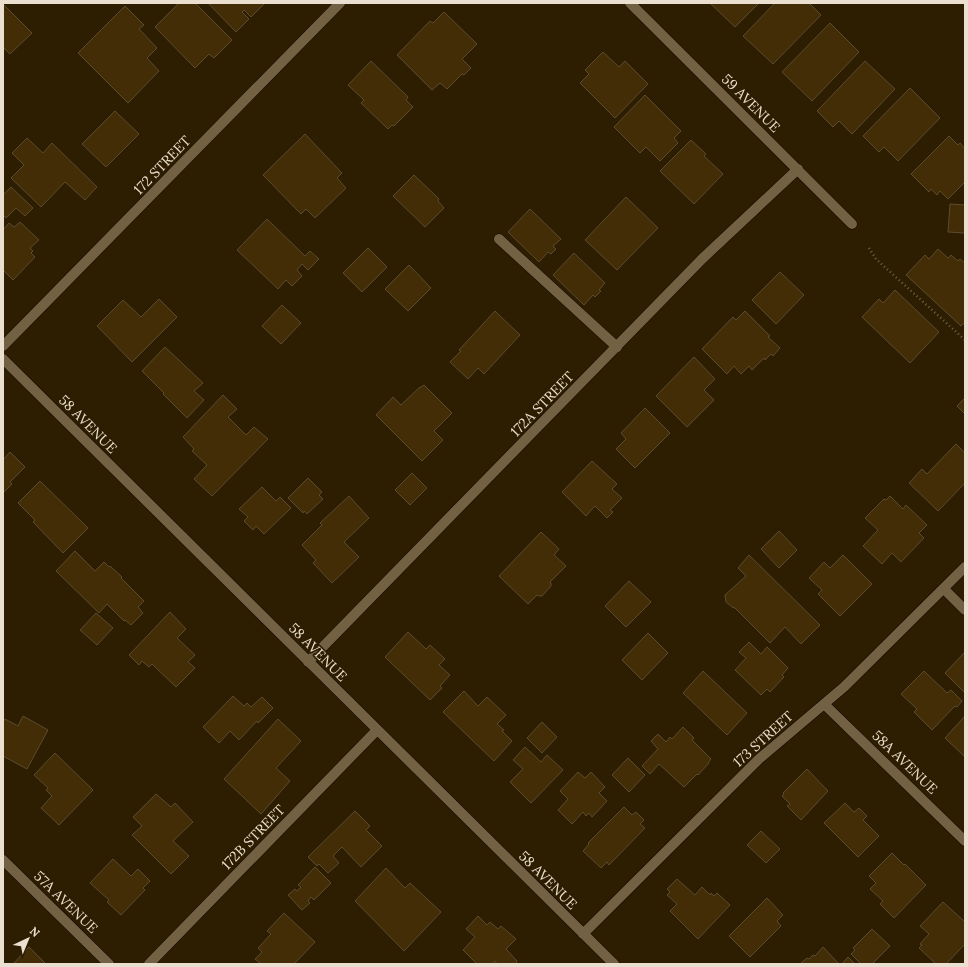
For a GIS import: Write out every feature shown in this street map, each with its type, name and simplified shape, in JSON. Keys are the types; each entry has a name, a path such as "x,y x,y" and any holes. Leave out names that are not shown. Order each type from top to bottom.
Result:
{"street":[{"name":"172 STREET","path":"3,346 340,3"},
{"name":"59 AVENUE","path":"630,3 852,224"},
{"name":"172A STREET","path":"308,662 702,259 798,169"},
{"path":"499,239 617,347"},
{"name":"58 AVENUE","path":"3,359 614,964"},
{"name":"173 STREET","path":"583,934 759,759 844,687 965,567"},
{"path":"944,589 965,610"},
{"name":"58A AVENUE","path":"824,704 965,840"},
{"name":"172B STREET","path":"149,964 377,730"},
{"name":"57A AVENUE","path":"3,860 109,964"}],"path":[{"path":"869,248 876,259 965,340"}],"building":[{"path":"179,3 195,3 232,40 214,58 209,54 195,68 155,27"},
{"path":"208,3 265,3 251,17 244,10 242,12 249,19 236,32"},
{"path":"710,3 759,3 735,27"},
{"path":"775,3 809,3 821,15 773,64 743,36"},
{"path":"3,4 32,33 10,54 3,47"},
{"path":"125,6 144,25 139,29 157,48 147,58 159,71 128,103 78,53"},
{"path":"444,12 477,44 462,59 471,68 464,75 462,74 447,89 440,83 432,90 397,55 430,21 433,23"},
{"path":"830,23 859,52 812,101 782,72"},
{"path":"603,52 619,67 625,61 648,84 615,118 580,83 589,74 585,70"},
{"path":"371,61 408,97 406,100 413,107 394,126 392,125 388,129 361,103 364,100 348,85"},
{"path":"865,61 895,89 852,134 839,121 833,127 817,111"},
{"path":"910,88 940,118 898,161 884,147 879,152 863,136"},
{"path":"645,95 681,131 674,138 678,143 660,161 646,147 640,153 614,127"},
{"path":"115,111 139,134 106,167 82,144"},
{"path":"305,134 342,173 337,178 346,188 315,218 306,209 301,214 263,175"},
{"path":"949,136 958,145 960,143 965,149 965,182 948,199 940,191 937,195 931,189 929,192 911,174"},
{"path":"27,138 43,153 52,143 97,187 85,200 65,182 41,207 11,178 24,165 12,153"},
{"path":"691,140 706,154 704,156 723,174 694,204 660,171"},
{"path":"414,175 439,199 438,201 444,208 425,227 393,196"},
{"path":"11,187 33,208 25,216 16,208 6,218 3,215 3,195"},
{"path":"626,197 658,228 617,270 585,240"},
{"path":"950,204 965,205 965,233 948,232"},
{"path":"530,209 561,239 553,246 556,249 551,254 548,252 539,262 508,232"},
{"path":"267,219 305,256 310,251 319,259 308,270 302,264 297,270 302,276 292,286 286,280 278,289 237,250"},
{"path":"20,222 39,240 30,248 33,251 31,253 35,257 13,280 3,270 3,230 9,223 14,227"},
{"path":"368,248 387,267 362,292 343,273"},
{"path":"938,249 948,258 951,255 958,261 960,259 965,263 965,322 961,326 906,275 925,255 929,259"},
{"path":"574,253 605,283 599,290 601,291 595,297 593,295 584,305 553,275"},
{"path":"409,265 431,288 408,311 385,289"},
{"path":"780,272 804,295 776,324 752,300"},
{"path":"895,290 939,332 910,363 862,317 879,299 883,303"},
{"path":"159,299 177,317 132,362 97,326 123,300 141,317"},
{"path":"282,305 301,323 281,344 262,326"},
{"path":"495,311 520,335 484,374 478,368 468,379 450,362"},
{"path":"745,311 780,348 773,356 771,354 765,360 764,358 752,370 749,366 741,374 734,366 727,374 702,349 733,317 736,320"},
{"path":"165,347 203,383 194,391 204,400 187,418 142,371"},
{"path":"694,357 715,379 704,390 714,400 687,427 656,396"},
{"path":"424,385 452,413 434,431 443,440 422,461 376,415 393,397 401,405"},
{"path":"223,395 237,409 228,417 246,435 254,427 268,439 212,496 194,479 207,465 192,451 194,449 183,437"},
{"path":"965,398 965,414 957,406"},
{"path":"645,408 670,433 635,468 616,449 626,439 621,433"},
{"path":"956,444 965,453 965,483 938,511 909,483 922,469 927,474"},
{"path":"10,452 25,467 10,482 12,484 3,493 3,460"},
{"path":"592,461 617,484 612,489 622,498 610,510 613,512 607,518 595,506 586,516 562,492"},
{"path":"412,473 427,488 410,505 395,490"},
{"path":"308,478 322,492 319,495 323,499 307,514 304,511 303,513 288,498"},
{"path":"40,481 88,528 63,553 33,522 35,520 18,503"},
{"path":"262,487 276,501 280,497 291,508 264,534 256,526 253,530 244,521 248,517 239,509"},
{"path":"349,496 369,518 344,542 359,557 332,583 313,563 316,560 302,545 322,525 320,523"},
{"path":"890,496 903,509 906,505 927,525 919,533 924,538 901,562 892,553 882,564 863,546 878,530 865,518 884,499 886,500"},
{"path":"779,531 797,550 779,568 761,549"},
{"path":"541,532 559,549 554,555 566,566 550,582 551,586 542,596 537,595 528,604 499,576"},
{"path":"75,551 95,571 104,562 109,567 110,566 144,601 138,607 143,613 131,625 125,620 124,621 107,604 99,613 56,571"},
{"path":"749,555 820,625 801,644 785,627 770,643 735,608 726,602 725,595 746,576 738,568"},
{"path":"843,555 872,584 840,616 818,594 822,590 809,578 824,562 830,568"},
{"path":"629,581 651,602 626,627 605,606"},
{"path":"170,612 186,629 177,638 195,655 188,662 195,668 176,687 152,664 149,667 142,661 139,665 129,655"},
{"path":"96,613 113,628 97,645 80,630"},
{"path":"408,632 426,649 430,645 445,659 439,665 450,675 440,686 442,688 430,700 385,657"},
{"path":"648,633 668,653 642,680 622,660"},
{"path":"749,642 761,654 767,647 788,668 782,675 784,677 770,692 767,689 761,695 735,670 746,658 739,652"},
{"path":"964,653 965,654 965,693 945,673"},
{"path":"703,671 747,713 727,735 683,693"},
{"path":"924,671 947,693 951,690 962,701 957,707 955,706 932,730 914,712 917,709 901,694"},
{"path":"464,691 478,706 487,697 506,715 497,724 504,730 502,731 512,741 494,761 443,712"},
{"path":"233,696 244,706 247,703 251,707 262,697 273,708 258,723 257,721 239,740 230,731 219,743 203,727"},
{"path":"23,716 48,730 27,769 3,756 3,722 5,719 18,726"},
{"path":"965,716 965,757 945,738"},
{"path":"278,719 301,741 276,768 290,781 261,814 224,779"},
{"path":"542,722 557,737 542,753 527,738"},
{"path":"683,727 694,738 692,740 711,759 698,775 697,774 684,787 659,764 650,774 642,766 658,749 651,741 658,734 666,742 670,737 672,739"},
{"path":"525,747 541,762 547,755 563,770 531,803 510,782 523,769 513,760"},
{"path":"55,753 93,790 59,825 41,808 52,796 46,790 48,788 34,775"},
{"path":"628,758 645,775 629,792 612,775"},
{"path":"807,769 828,791 801,820 787,806 790,804 782,796 784,794 783,793"},
{"path":"578,772 585,778 591,772 605,787 599,793 607,801 592,817 589,813 586,816 583,812 572,824 558,810 568,799 560,791"},
{"path":"156,794 171,807 175,803 193,822 173,841 189,856 171,874 132,835 142,826 133,817"},
{"path":"845,803 854,812 859,808 867,816 863,820 879,836 858,857 824,823"},
{"path":"624,807 632,815 636,812 644,820 640,824 645,828 609,865 607,862 601,868 583,851 589,844 588,843"},
{"path":"355,811 370,826 366,830 382,846 361,867 342,847 333,856 339,863 328,873 319,864 317,866 308,857"},
{"path":"761,831 780,849 766,863 747,845"},
{"path":"892,853 926,885 894,918 880,904 883,901 870,889 876,883 869,876"},
{"path":"113,859 131,876 138,869 150,881 143,888 145,890 121,915 107,902 109,900 90,883"},
{"path":"315,867 331,883 314,900 311,897 308,901 310,903 302,910 288,895 295,889 297,891 301,887 298,885"},
{"path":"386,868 405,888 410,883 441,912 404,951 355,901"},
{"path":"677,879 695,895 702,887 710,895 711,893 714,896 717,893 730,905 698,939 670,911 677,904 667,895 670,892 667,889"},
{"path":"767,898 783,915 777,921 781,926 750,957 729,936"},
{"path":"943,902 965,922 965,944 946,964 936,964 919,948 922,945 920,944 929,934 920,926"},
{"path":"284,913 315,942 294,964 261,964 255,959 262,952 258,948 271,934 267,931"},
{"path":"478,916 487,925 490,922 498,929 501,926 516,939 506,949 517,961 515,964 497,964 495,961 492,964 477,964 463,950 475,937 466,929"},
{"path":"872,929 890,946 872,964 861,964 851,954 855,950 853,948"},
{"path":"29,947 46,964 13,964"},
{"path":"823,947 839,964 800,964 807,958 809,959 813,955 815,956"},
{"path":"848,957 855,964 842,964"}]}
